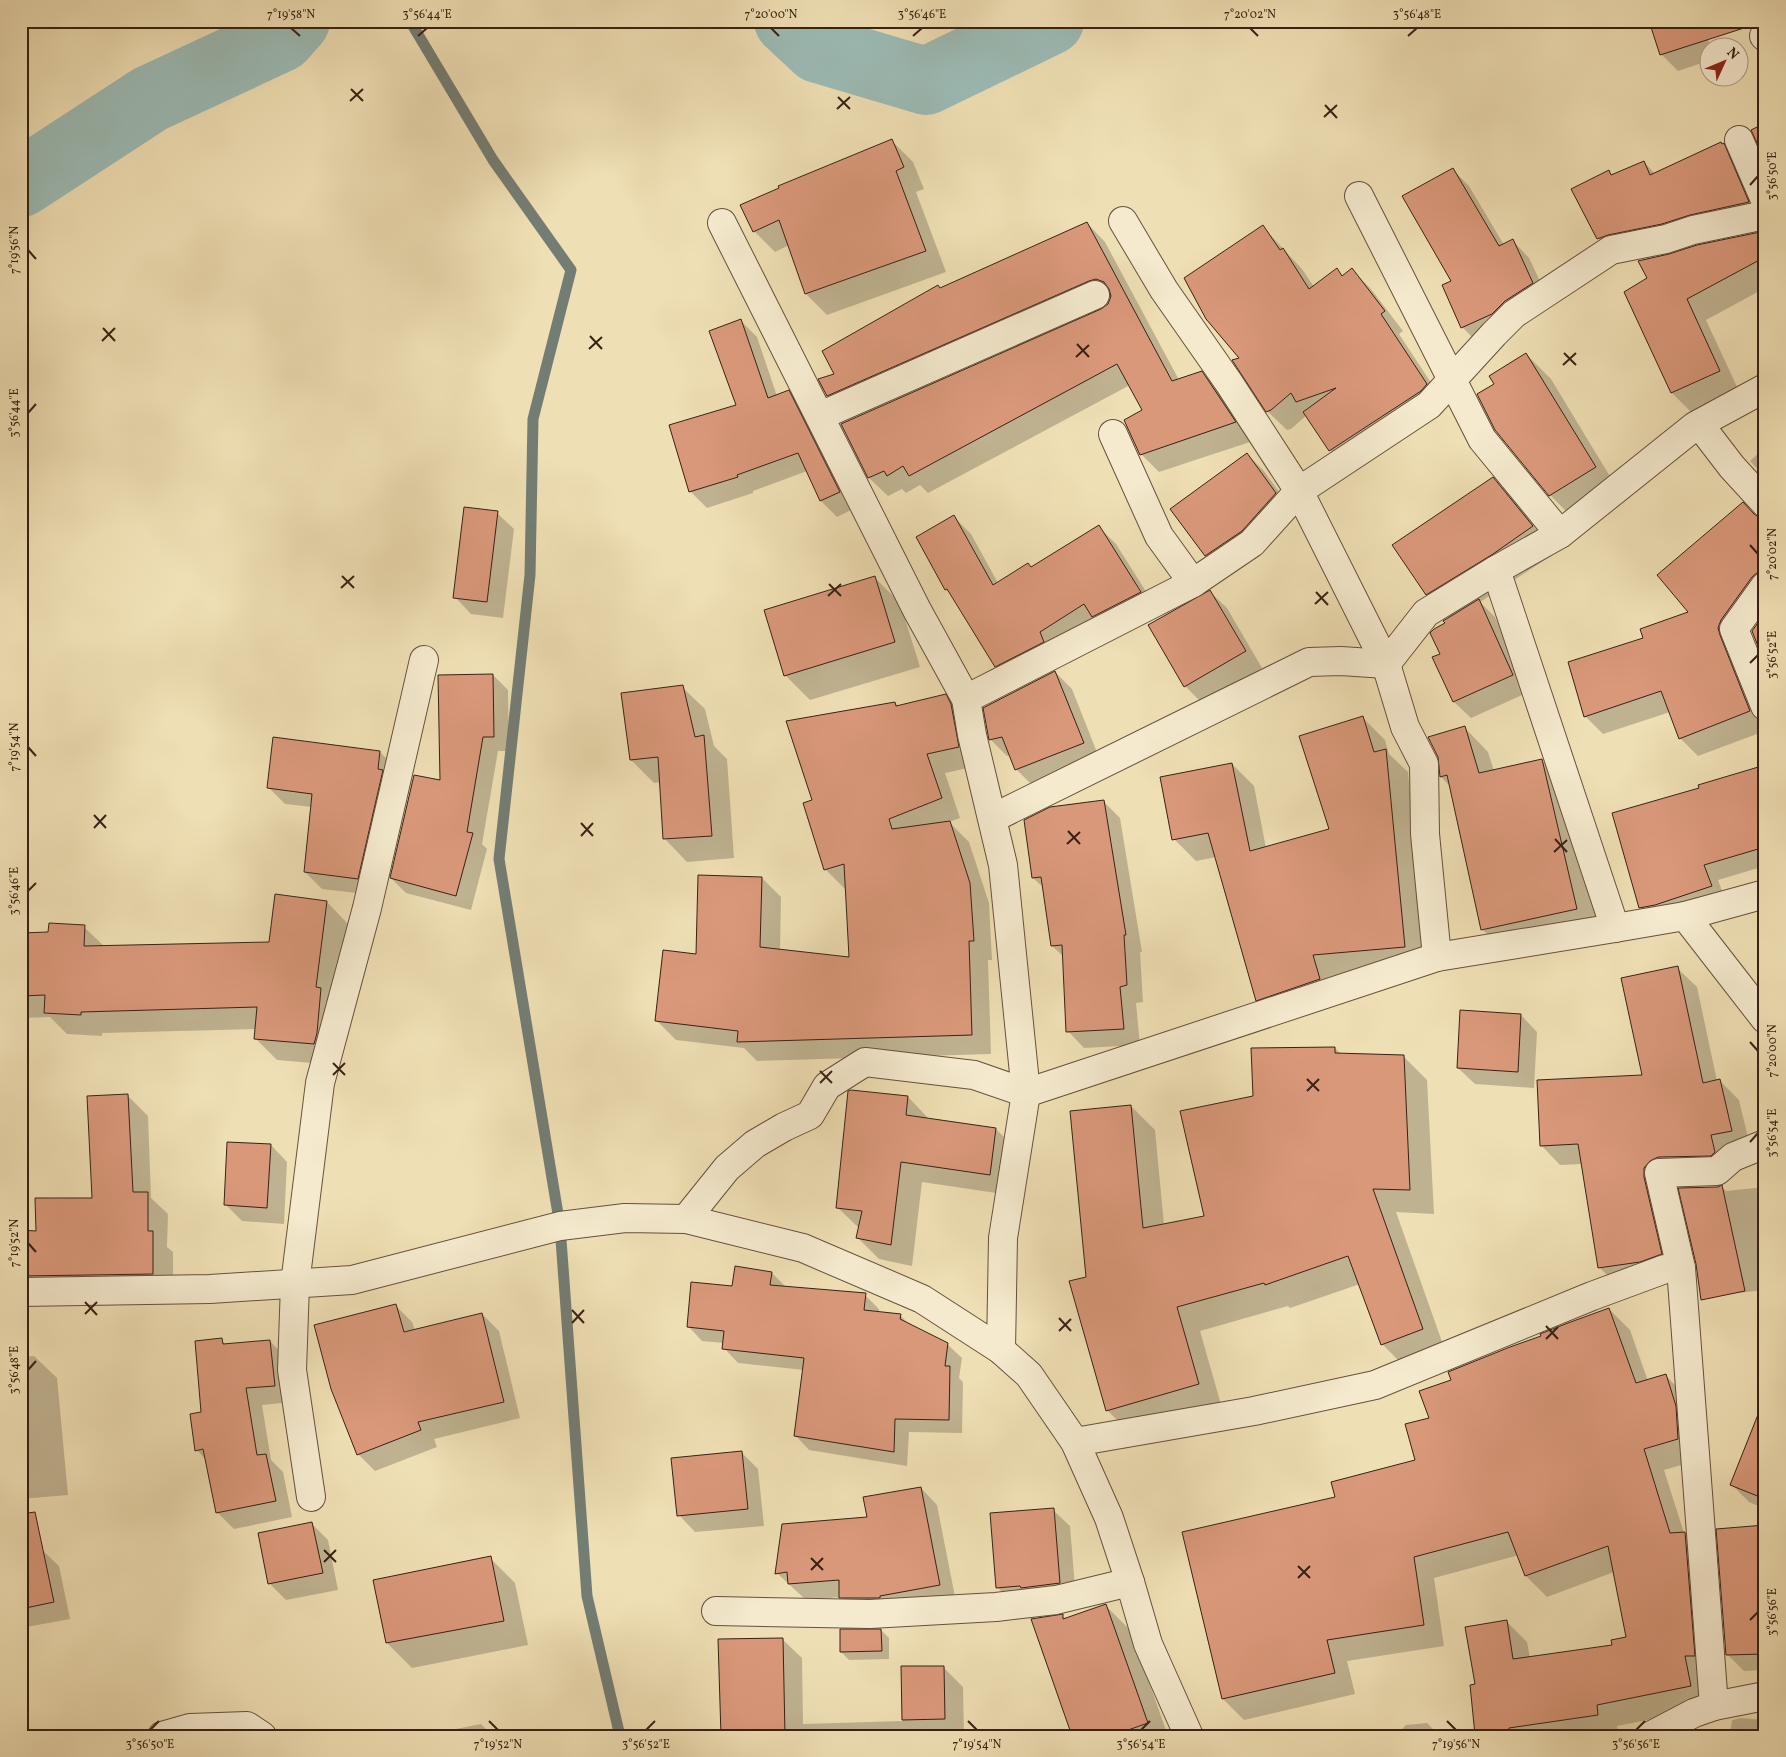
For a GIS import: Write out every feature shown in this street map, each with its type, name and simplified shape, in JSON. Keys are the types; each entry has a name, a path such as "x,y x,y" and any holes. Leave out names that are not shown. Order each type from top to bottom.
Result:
{"street":[{"path":"1739,140 1765,200"},
{"path":"1359,196 1482,439 1560,534"},
{"path":"966,699 1193,583 1252,543 1299,491 1429,406 1514,314 1611,250 1666,239 1692,230 1765,216"},
{"path":"1123,221 1164,290 1299,491 1386,664 1405,727 1424,764 1426,834 1437,957"},
{"path":"722,223 917,610 966,699 972,735 1003,865 1026,1093 1003,1238 1001,1350"},
{"path":"820,416 1095,295"},
{"path":"1386,664 1426,613 1560,534 1695,426 1765,388"},
{"path":"1699,424 1732,468 1765,503"},
{"path":"1113,434 1159,536 1193,583"},
{"path":"1496,570 1615,928"},
{"path":"1765,586 1734,629 1765,706"},
{"path":"311,1497 292,1370 295,1284 320,1083 367,908 424,660"},
{"path":"993,818 1309,662 1341,661 1386,664"},
{"path":"686,1219 727,1168 755,1144 784,1127 810,1115 827,1086 865,1062 974,1075 1026,1093 1437,957 1685,916 1765,894"},
{"path":"1685,916 1765,1019"},
{"path":"1714,1706 1681,1268 1659,1173 1716,1171 1732,1157 1765,1144"},
{"path":"21,1292 210,1289 352,1280 560,1226 625,1218 686,1219 803,1248 922,1299 1001,1350 1029,1375 1075,1442 1109,1518 1148,1644 1189,1736"},
{"path":"1075,1442 1254,1411 1375,1385 1592,1296 1665,1269 1681,1268"},
{"path":"716,1610 870,1614 996,1607 1056,1600 1130,1582"},
{"path":"1650,1736 1694,1713 1714,1706 1765,1696"},
{"path":"162,1736 190,1728 247,1726 262,1736"}],"building":[{"path":"1649,21 1743,21 1744,28 1713,38 1698,38 1698,43 1660,55"},
{"path":"1765,123 1765,160 1751,130"},
{"path":"892,139 904,167 896,171 926,251 805,294 779,220 753,232 740,205 779,188 778,186"},
{"path":"1721,142 1722,144 1724,143 1749,202 1597,239 1571,189 1609,170 1611,175 1644,161 1650,175"},
{"path":"1453,168 1499,246 1513,239 1533,283 1505,301 1492,314 1461,328 1442,285 1451,281 1402,196"},
{"path":"1087,222 1172,381 1202,371 1236,422 1140,455 1124,420 1142,410 1117,364 909,476 903,466 887,476 884,471 868,478 841,424 1101,309 1108,304 1111,296 1109,289 1104,282 1096,279 1089,281 827,396 818,379 834,374 822,351 938,285 940,288"},
{"path":"1263,225 1280,250 1283,248 1309,289 1337,268 1342,276 1352,268 1385,311 1381,314 1427,384 1421,391 1329,451 1303,412 1336,388 1296,402 1291,393 1266,412 1232,360 1239,358 1206,319 1184,278"},
{"path":"1765,231 1765,257 1687,299 1720,371 1671,393 1624,292 1647,278 1638,261 1697,245"},
{"path":"741,319 768,398 789,390 840,492 820,501 798,453 737,475 738,477 689,492 669,425 736,405 709,331"},
{"path":"1526,353 1596,467 1549,496 1495,430 1477,394 1494,384 1489,376"},
{"path":"1247,453 1276,493 1242,531 1205,556 1170,509"},
{"path":"1493,477 1533,526 1493,554 1426,595 1392,545"},
{"path":"1743,502 1754,514 1760,518 1765,518 1765,571 1758,572 1752,577 1721,620 1718,628 1750,711 1679,739 1661,691 1584,717 1568,662 1643,638 1640,629 1688,612 1657,575"},
{"path":"464,507 498,511 487,602 453,598"},
{"path":"954,515 993,585 1028,563 1031,567 1099,525 1141,592 1092,617 1084,604 1040,632 1044,642 995,667 947,589 945,590 916,537"},
{"path":"875,576 895,642 784,676 764,610"},
{"path":"1210,590 1246,651 1184,687 1148,625"},
{"path":"1479,599 1513,675 1453,702 1432,657 1440,654 1430,633 1445,623 1443,621"},
{"path":"1765,613 1765,664 1752,631"},
{"path":"1055,671 1084,743 1015,770 1002,737 989,740 983,708"},
{"path":"493,674 494,737 483,737 467,832 473,833 456,896 390,878 414,775 440,780 438,675"},
{"path":"683,685 695,737 704,735 712,836 663,839 658,757 630,760 621,693"},
{"path":"946,694 951,704 959,747 927,754 942,798 889,819 892,829 950,821 970,883 974,941 969,941 972,1035 737,1042 738,1031 655,1021 663,950 696,954 698,875 762,877 760,947 849,957 844,864 824,870 803,803 812,800 786,721 895,702 896,706"},
{"path":"1363,716 1374,752 1386,749 1405,947 1313,955 1320,979 1256,1001 1208,833 1172,840 1160,777 1232,763 1250,851 1329,829 1299,736"},
{"path":"1465,726 1479,773 1542,759 1577,909 1481,930 1447,775 1440,777 1438,757 1428,737"},
{"path":"273,737 380,751 378,769 383,770 358,879 304,872 312,794 267,788"},
{"path":"1765,765 1765,847 1704,865 1712,886 1655,905 1639,908 1612,813 1699,788 1698,785"},
{"path":"1104,800 1126,935 1124,935 1127,985 1120,987 1124,1029 1066,1032 1062,945 1051,946 1041,877 1032,878 1024,820 1050,807"},
{"path":"275,894 327,901 316,987 321,988 317,1033 314,1044 254,1039 257,1007 81,1012 81,1015 44,1013 45,995 21,996 21,933 48,932 49,923 85,925 84,946 269,942"},
{"path":"1678,966 1703,1083 1720,1079 1732,1131 1711,1135 1715,1152 1711,1156 1658,1157 1650,1161 1644,1168 1644,1177 1662,1254 1640,1262 1598,1268 1578,1144 1540,1146 1537,1080 1642,1075 1621,978"},
{"path":"1460,1010 1521,1014 1518,1072 1457,1068"},
{"path":"1335,1047 1335,1053 1404,1055 1410,1190 1373,1189 1423,1329 1381,1345 1348,1256 1265,1285 1264,1283 1177,1307 1199,1384 1106,1411 1069,1281 1086,1277 1070,1111 1131,1105 1143,1228 1204,1216 1180,1111 1253,1096 1251,1048"},
{"path":"848,1091 908,1096 906,1115 996,1128 990,1175 901,1162 891,1245 856,1238 862,1211 836,1208"},
{"path":"128,1094 133,1192 148,1192 148,1231 153,1231 153,1274 21,1276 21,1230 36,1231 35,1198 92,1198 87,1096"},
{"path":"227,1142 271,1144 267,1208 224,1205"},
{"path":"1722,1185 1745,1291 1701,1300 1696,1264 1678,1188 1718,1187"},
{"path":"735,1266 772,1272 770,1285 866,1293 864,1310 901,1314 900,1319 948,1343 945,1366 950,1366 949,1420 895,1419 894,1452 794,1436 804,1358 722,1349 724,1331 687,1327 691,1282 732,1286"},
{"path":"396,1304 404,1332 482,1313 504,1402 418,1422 421,1430 357,1455 331,1389 314,1325"},
{"path":"1609,1308 1636,1383 1666,1374 1676,1406 1678,1439 1644,1449 1670,1533 1685,1532 1695,1656 1685,1656 1691,1686 1597,1705 1598,1715 1509,1728 1509,1732 1475,1735 1470,1685 1475,1684 1465,1627 1507,1620 1513,1659 1612,1645 1611,1640 1626,1637 1608,1546 1525,1576 1508,1532 1414,1557 1424,1625 1327,1640 1335,1673 1222,1699 1182,1532 1335,1497 1331,1482 1415,1460 1405,1424 1429,1418 1419,1391 1451,1380 1448,1372"},
{"path":"222,1338 223,1344 270,1340 275,1386 246,1388 257,1455 266,1454 276,1501 216,1513 203,1449 195,1451 190,1414 201,1412 195,1341"},
{"path":"1763,1402 1765,1403 1765,1499 1730,1485"},
{"path":"742,1451 748,1509 677,1516 671,1458"},
{"path":"921,1487 940,1585 880,1596 880,1598 839,1598 839,1580 788,1584 787,1572 775,1574 782,1524 867,1517 863,1497"},
{"path":"1054,1508 1060,1583 1021,1588 1020,1586 996,1588 990,1513"},
{"path":"35,1512 54,1602 21,1609 21,1514"},
{"path":"312,1522 323,1573 268,1584 258,1533"},
{"path":"1765,1525 1765,1654 1726,1655 1716,1529"},
{"path":"491,1556 504,1621 386,1643 373,1580"},
{"path":"1106,1604 1148,1723 1111,1736 1072,1736 1031,1619 1063,1614 1063,1619"},
{"path":"840,1629 881,1629 882,1651 840,1652"},
{"path":"783,1638 785,1736 721,1736 718,1639"},
{"path":"901,1666 944,1666 945,1719 902,1720"}],"waterway":[{"path":"21,183 150,99 281,38 296,21"},
{"path":"410,21 493,160 571,270 533,419 530,575 499,859 560,1226 587,1596 620,1736"},
{"path":"788,21 818,49 926,81 1050,21"}]}
